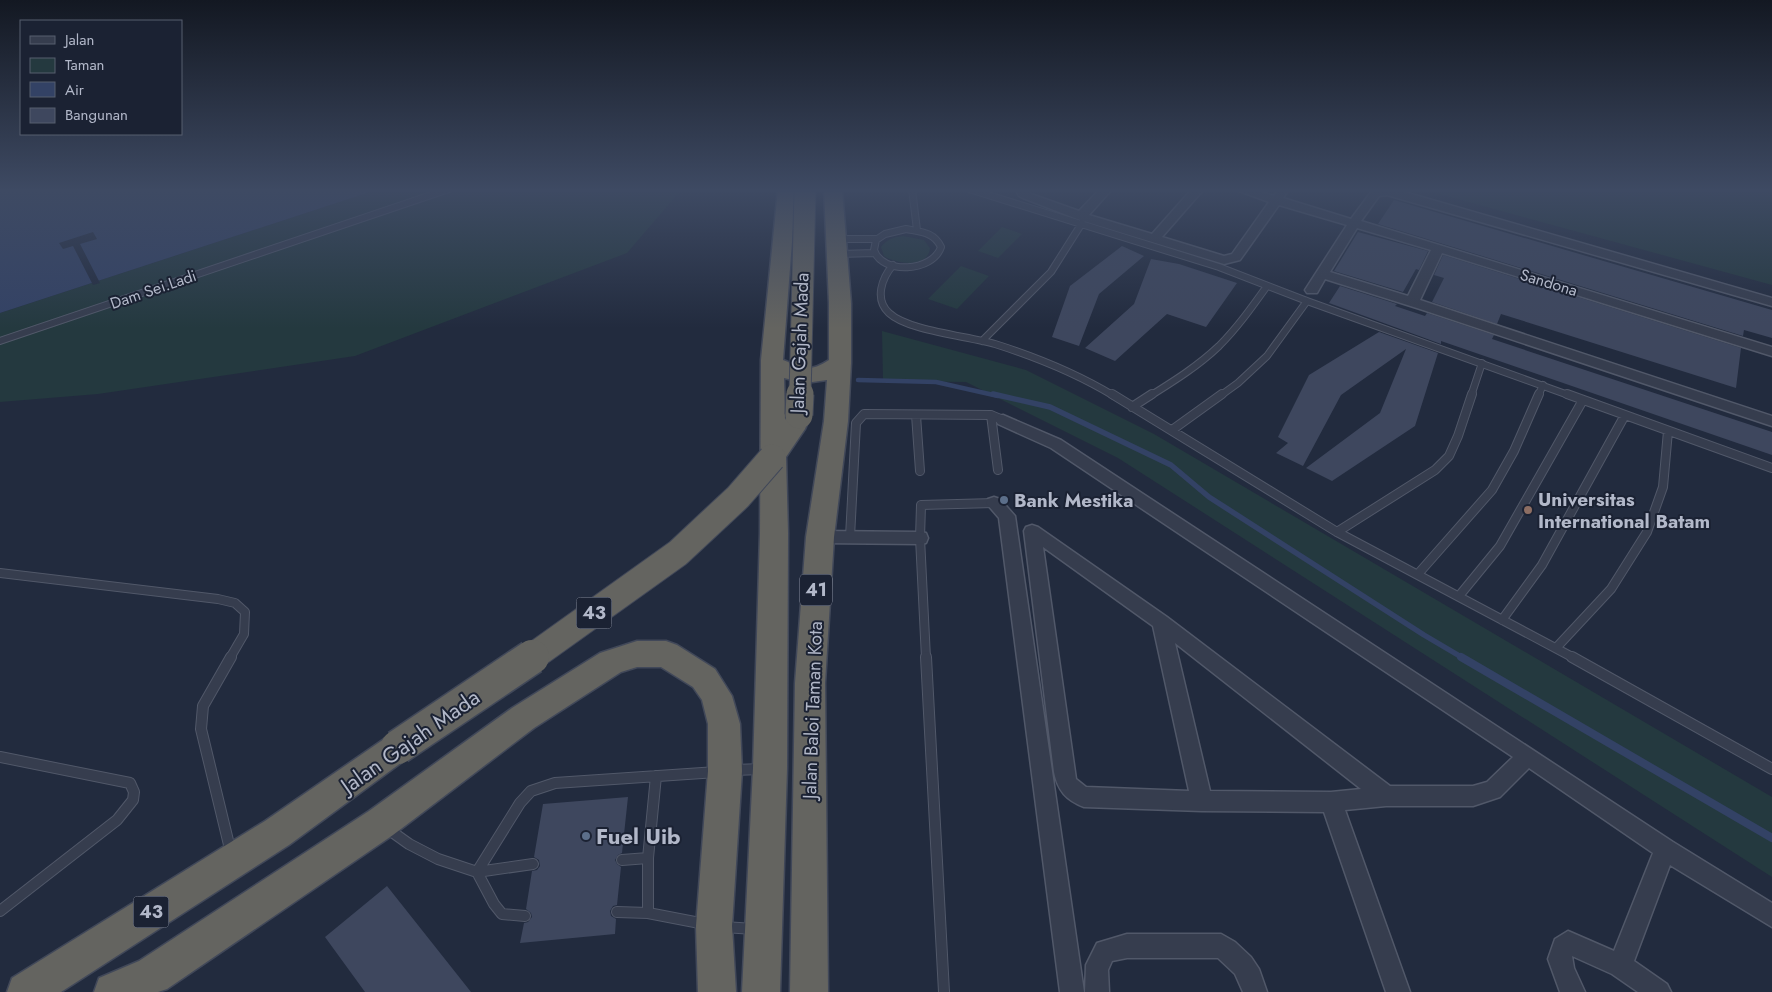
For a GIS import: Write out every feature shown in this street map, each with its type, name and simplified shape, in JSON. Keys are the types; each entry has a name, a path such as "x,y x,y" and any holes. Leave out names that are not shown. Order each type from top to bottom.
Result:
{"highway":[{"name":"Jalan Gajah Mada","path":"772,459 772,360 783,235"},
{"name":"Jalan Gajah Mada","path":"26,992 284,828 398,747 538,653 678,552 738,497 788,436 799,415 804,235"},
{"name":"Jalan Baloi Taman Kota","path":"809,992 810,683 820,537 836,421 840,363 836,235"},
{"path":"772,360 782,369 807,376 821,374 840,363"},
{"name":"Jalan Baloi Taman Kota","path":"761,992 770,768 774,534 772,459"},
{"path":"113,992 153,975 380,823 523,718 611,662 637,654 666,654 704,678 716,696 724,724 725,771 714,926 716,992"}],"street":[{"path":"1141,235 1224,260 1236,257 1252,235"},
{"path":"1154,239 1157,235"},
{"path":"1310,296 1347,235"},
{"name":"Sandona","path":"1397,235 1772,352"},
{"path":"1541,235 1772,302"},
{"path":"1412,302 1438,248"},
{"path":"1322,274 1772,421"},
{"path":"997,418 1056,444 1528,756 1665,849 1772,916"},
{"path":"994,503 1006,516 1072,992"},
{"path":"1386,796 1161,622 1032,531 1067,786 1072,792 1084,797 1202,802 1331,802 1386,796 1473,796 1494,790 1528,756"},
{"path":"820,537 920,538"},
{"path":"1161,622 1202,802"},
{"path":"1331,802 1398,992"},
{"path":"1620,966 1665,849"},
{"path":"1573,992 1560,960 1559,952 1568,943 1620,966 1659,992"},
{"path":"1097,992 1095,974 1099,959 1105,951 1127,946 1221,946 1232,952 1242,963 1255,992"}],"lane":[{"name":"Dam Sei.Ladi","path":"0,341 314,235"},
{"path":"837,246 877,239 885,235"},
{"path":"837,246 874,253 893,266 916,267 926,265 940,255 942,249 940,243 930,235"},
{"path":"982,341 1051,272 1072,235"},
{"path":"1129,235 1267,286 1310,296 1482,363 1772,468"},
{"path":"874,253 877,239"},
{"path":"893,266 884,275 880,288 883,303 888,312 902,321 982,341 1057,366 1088,380 1337,532 1556,648 1772,769"},
{"path":"1132,407 1203,360 1217,348 1267,286"},
{"path":"1172,430 1238,383 1266,356 1310,296"},
{"path":"1337,532 1435,470 1449,456 1458,436 1482,363"},
{"path":"1418,574 1492,490 1514,451 1543,385"},
{"path":"1459,596 1500,546 1583,400"},
{"path":"850,537 856,423 864,414 997,418 998,470"},
{"path":"916,415 920,471"},
{"path":"1502,620 1542,565 1625,415"},
{"path":"1556,648 1610,589 1647,532 1663,487 1668,431"},
{"path":"944,992 920,538 921,505 994,503"},
{"path":"0,573 218,599 235,603 245,612 244,634 203,706 201,729 232,860"},
{"path":"0,757 130,783 134,792 133,800 117,820 0,911"},
{"path":"477,872 520,803 531,791 555,784 770,768"},
{"path":"648,913 648,858 656,776"},
{"path":"380,823 409,844 438,859 477,872 533,864"},
{"path":"622,860 648,858"},
{"path":"477,872 494,904 502,914 525,916"},
{"path":"617,912 648,913 714,926 764,930"}],"green space":[{"path":"238,235 642,235 627,253 355,356 98,394 0,402 0,313"},
{"path":"994,235 1021,235 998,258 978,251"},
{"path":"1590,235 1772,235 1772,285"},
{"path":"903,236 924,240 930,248 928,255 918,262 911,263 903,263 884,256 881,247 883,244 891,239"},
{"path":"961,266 989,276 957,309 928,299"},
{"path":"882,331 1026,370 1154,434 1772,797 1772,877 1118,458 966,382 883,381"}],"water":[{"path":"0,235 238,235 0,313"}],"pier":[{"path":"83,235 95,235 97,239 80,244 100,283 93,285 73,246 63,249 59,243"}],"building":[{"path":"1356,235 1370,235 1428,251 1419,270 1416,269 1403,292 1334,271"},
{"path":"1415,235 1515,235 1772,310 1772,338 1744,330 1743,336"},
{"path":"1122,246 1144,256 1099,294 1079,346 1052,337 1070,286"},
{"path":"1443,255 1741,348 1736,388 1501,314 1497,324 1432,302 1444,278 1434,275"},
{"path":"1151,259 1179,264 1237,283 1206,327 1167,314 1115,361 1085,348 1134,304"},
{"path":"1340,286 1397,304 1395,306 1425,316 1427,313 1494,335 1492,339 1772,432 1772,455 1441,341 1441,344 1329,303"},
{"path":"1379,332 1438,353 1415,426 1332,481 1306,468 1380,413 1406,349 1341,395 1303,466 1276,453 1288,443 1278,437 1309,375"},
{"path":"628,797 622,853 615,860 621,867 617,905 613,906 610,911 611,916 616,919 615,934 520,943 524,923 528,922 532,917 531,913 526,909 532,871 537,870 540,866 539,860 534,857 543,804"},
{"path":"387,886 471,992 365,992 325,937"}],"waterway":[{"path":"858,380 936,382 998,396"},
{"path":"993,394 1050,407 1171,465 1209,497 1463,658"},
{"path":"1461,657 1772,838"}],"place":[{"name":"Bank Mestika","path":"1004,500"},
{"name":"Universitas International Batam","path":"1528,510"},
{"name":"Fuel Uib","path":"586,836"}]}
